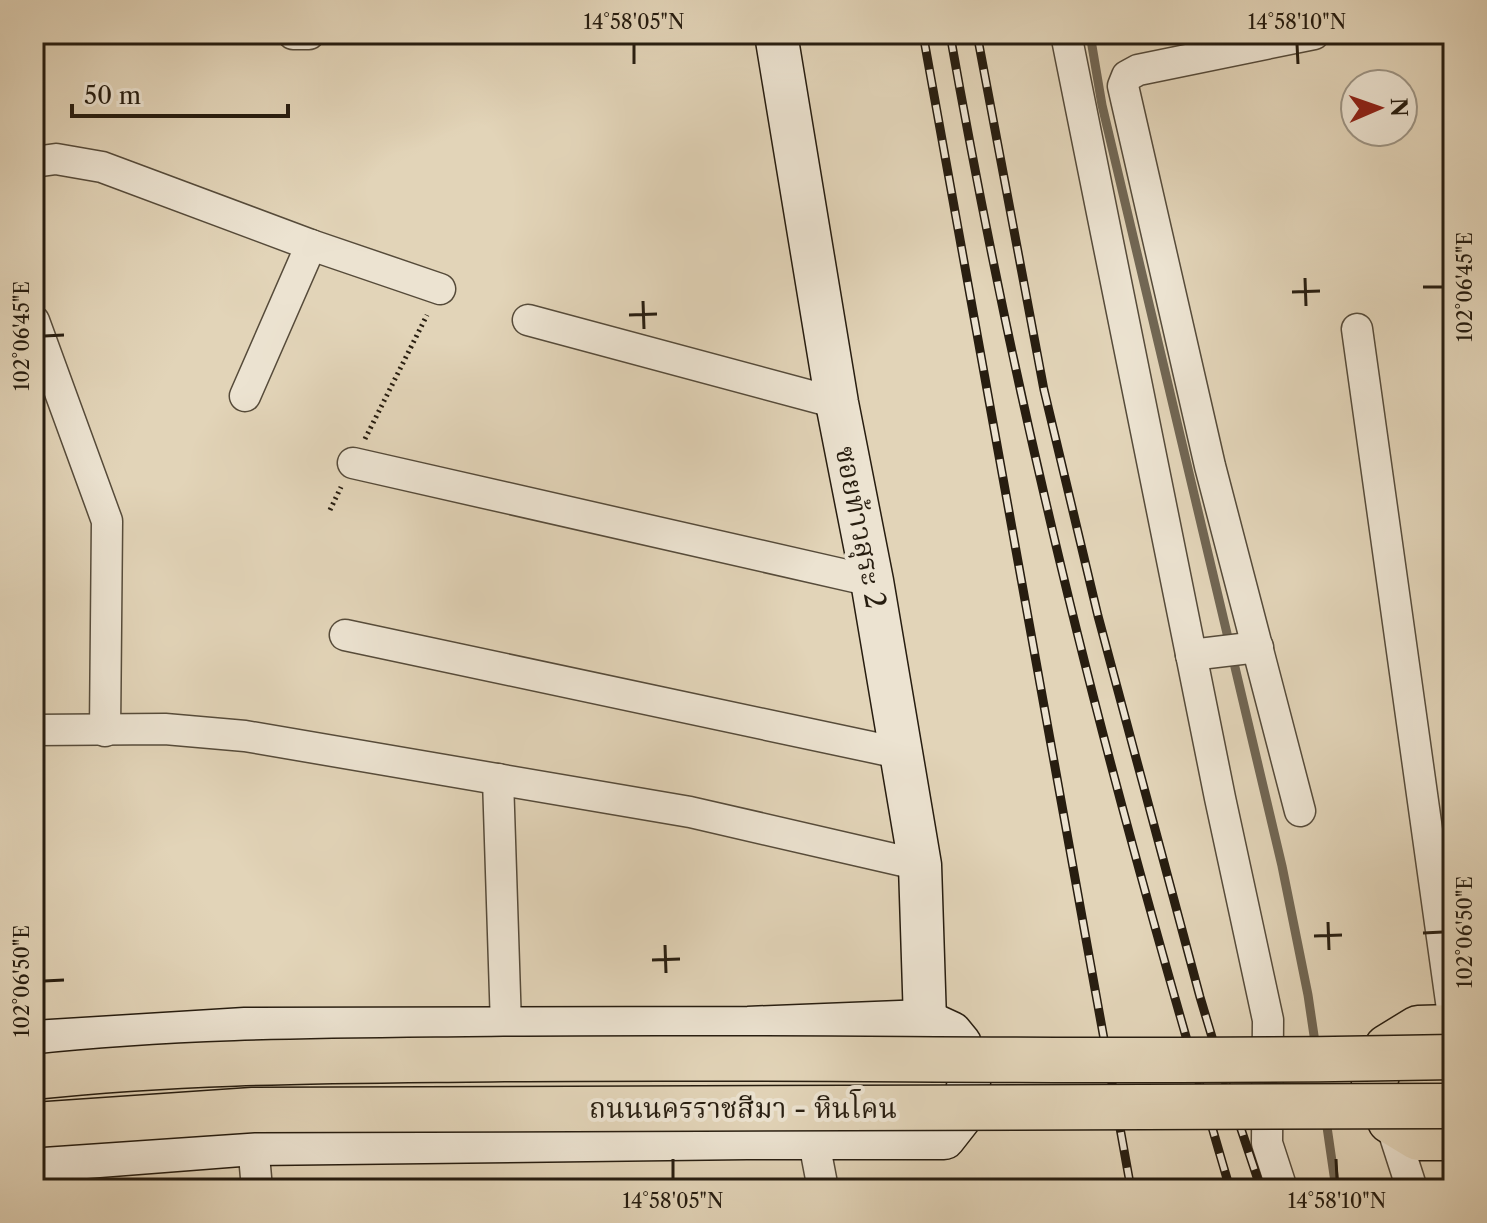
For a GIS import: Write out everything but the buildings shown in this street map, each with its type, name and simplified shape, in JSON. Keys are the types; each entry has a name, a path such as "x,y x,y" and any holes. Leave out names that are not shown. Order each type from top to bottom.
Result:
{"main road":[{"name":"ซอยท้าวสุระ 2","path":"776,34 837,403 872,581 920,865 925,1021"},
{"path":"34,1042 245,1029 506,1026 748,1028 925,1021 951,1033 960,1044 969,1082 962,1115 944,1138 253,1144 34,1161"},
{"path":"813,1137 803,1106 803,1084 809,1050 831,1023"},
{"path":"1453,1027 1418,1028 1387,1047 1374,1083 1390,1121 1418,1138 1453,1138"},
{"path":"747,1138 765,1118 776,1084 767,1051 748,1028"},
{"path":"34,1077 250,1062 742,1057 1453,1057"},
{"name":"ถนนนครราชสีมา - หินโคน","path":"34,1125 253,1110 1453,1106"}],"street":[{"path":"293,34 309,34"},
{"path":"1066,34 1201,653 1268,1020 1267,1143 1282,1189"},
{"path":"1300,811 1251,648 1123,86 1127,76 1138,70 1314,34"},
{"path":"34,162 56,159 102,167 311,245 440,289"},
{"path":"245,396 311,245"},
{"path":"528,320 837,403"},
{"path":"34,321 107,521 105,731"},
{"path":"1357,329 1453,1016"},
{"path":"353,463 872,581"},
{"path":"345,635 899,753"},
{"path":"1201,653 1251,648"},
{"path":"34,730 165,729 245,736 690,812 920,865"},
{"path":"498,779 506,1026"},
{"path":"1390,1121 1412,1189"},
{"path":"813,1137 823,1189"},
{"path":"253,1144 257,1189"}],"path":[{"path":"330,510 440,289"}],"waterway":[{"path":"1090,34 1102,105 1282,866 1316,1049"},
{"path":"1326,1120 1336,1189"}],"railway":[{"path":"923,34 1131,1189"},
{"path":"950,34 1007,330 1067,593 1134,849 1230,1189"},
{"path":"977,34 1044,390 1098,616 1200,997 1261,1189"}]}
